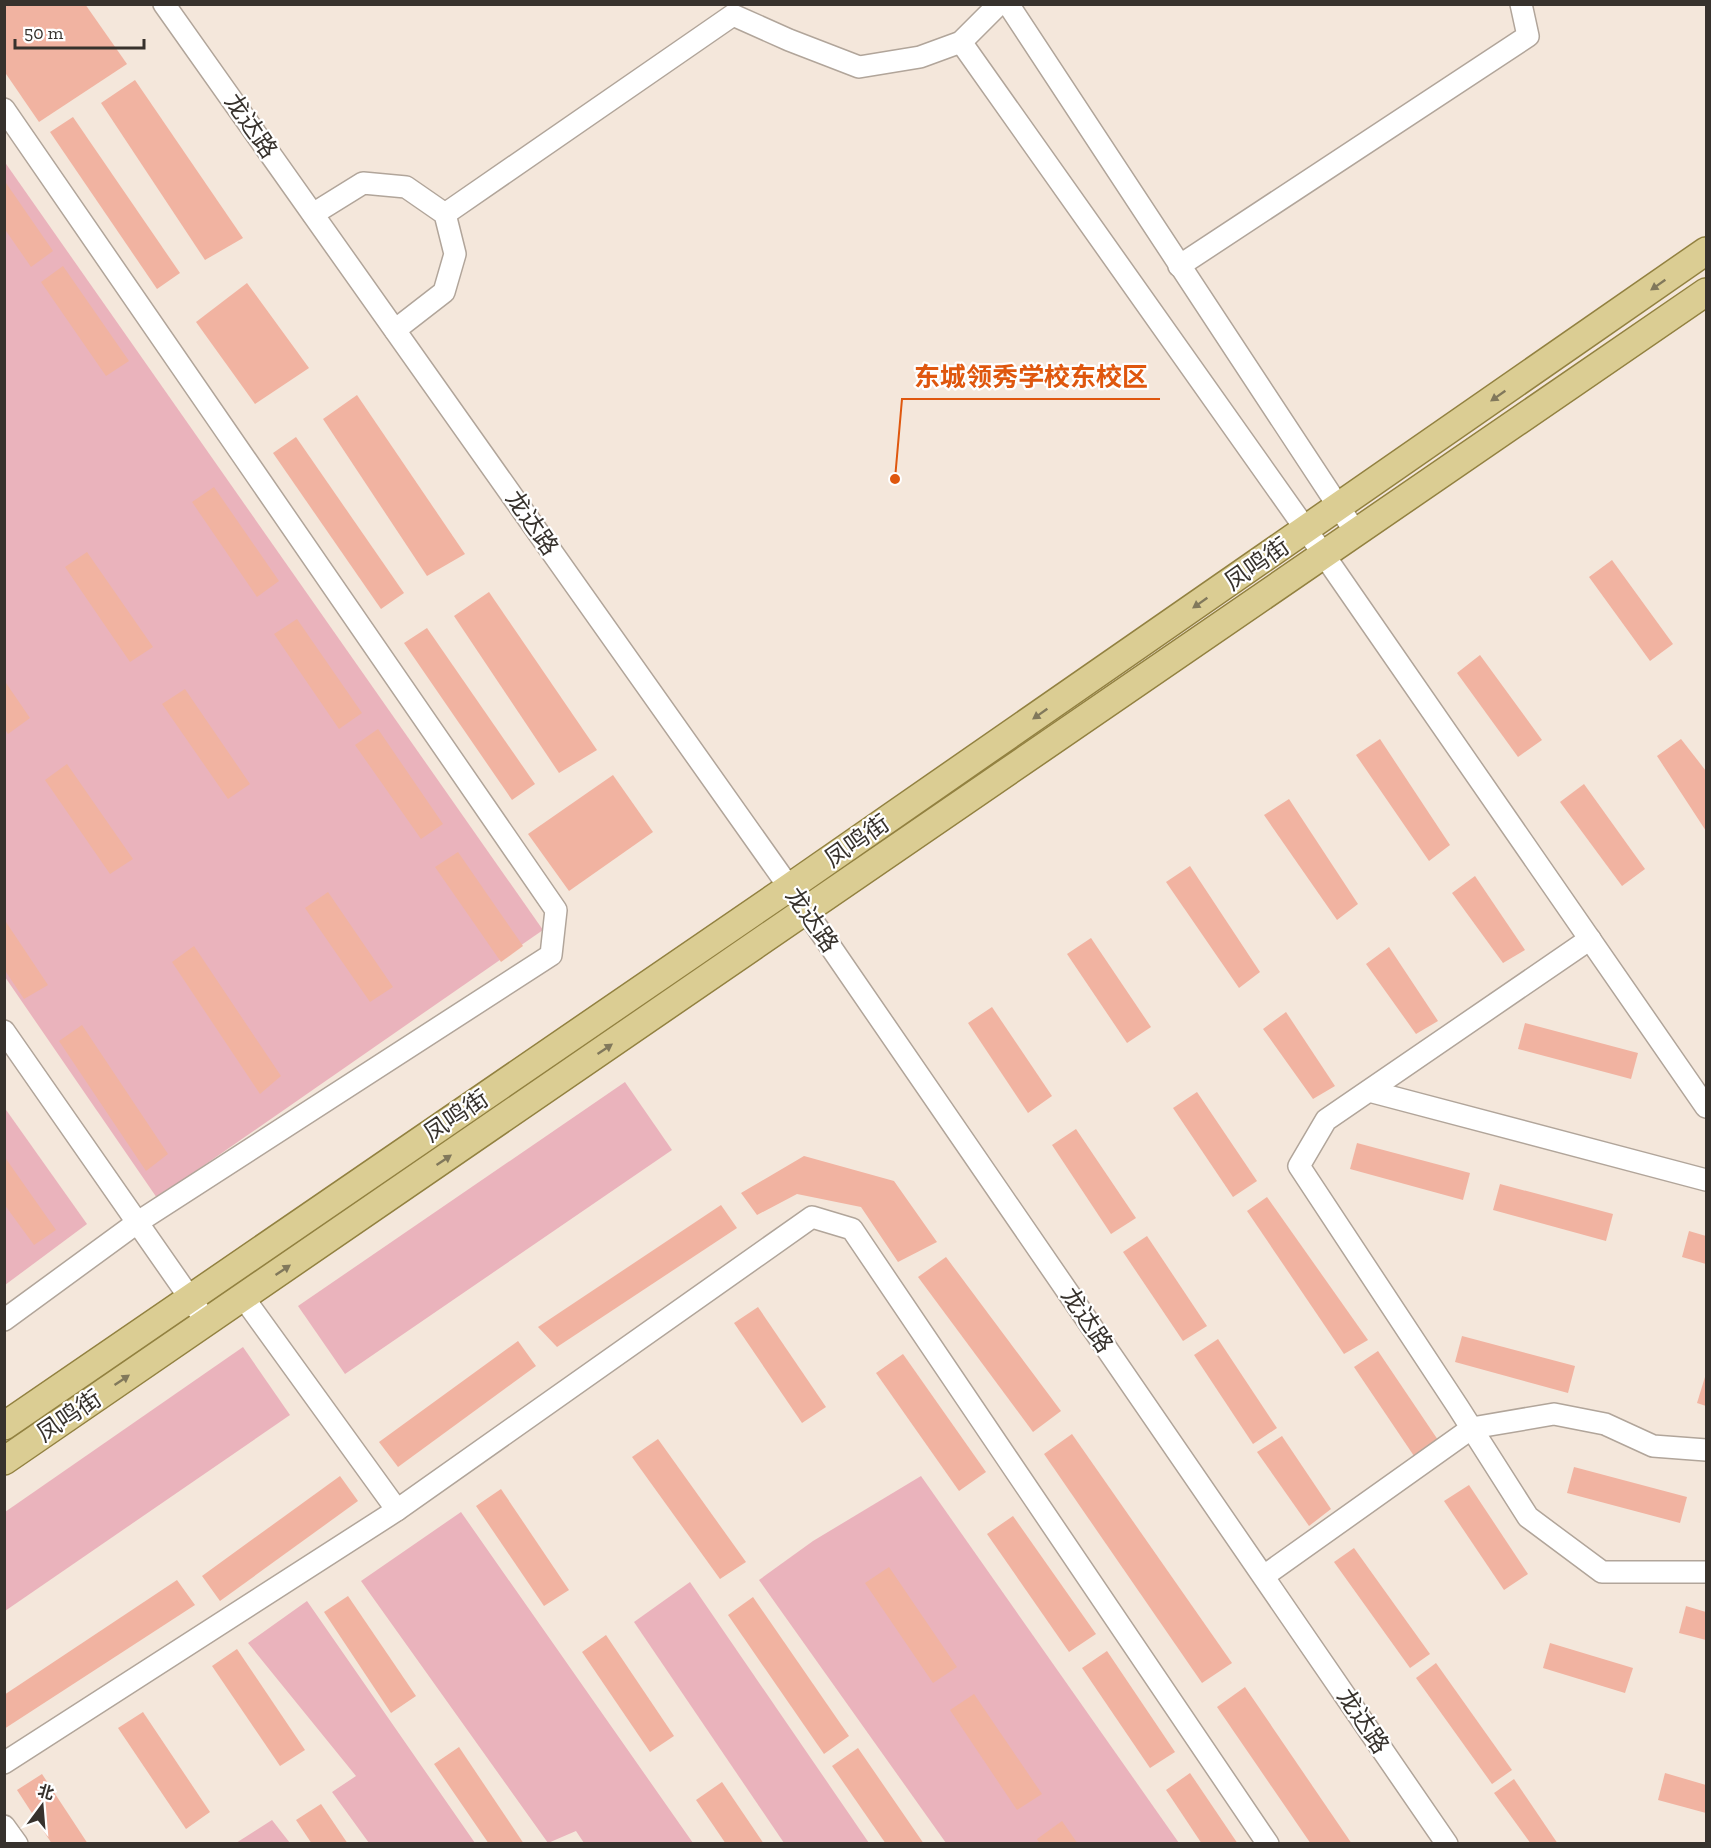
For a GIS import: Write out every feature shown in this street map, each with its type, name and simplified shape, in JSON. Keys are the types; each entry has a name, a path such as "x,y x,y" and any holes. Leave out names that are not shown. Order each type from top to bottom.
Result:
{"main road":[{"name":"凤鸣街","path":"4,1426 790,887 1707,252"},
{"name":"凤鸣街","path":"4,1461 1707,292"}],"street":[{"name":"龙达路","path":"164,4 790,887 1447,1844"},
{"path":"445,214 733,15 859,67 920,57 961,42 999,4"},
{"path":"1008,4 1356,533"},
{"path":"1179,266 1528,36 1521,4"},
{"path":"961,42 1324,555 1707,1107"},
{"path":"4,109 556,910 551,955 138,1222 4,1320"},
{"path":"313,214 363,183 406,187 445,214 455,254 444,292 395,330"},
{"path":"1590,939 1326,1120 1299,1166 1528,1517 1602,1572 1707,1572"},
{"path":"4,1031 207,1322"},
{"path":"1369,1091 1707,1180"},
{"path":"4,1763 397,1510 812,1217 852,1229 1268,1844"},
{"path":"243,1297 397,1510"},
{"path":"1263,1576 1472,1428 1554,1414 1605,1424 1653,1446 1707,1450"},
{"path":"4,1826 17,1844"}],"shaded area":[{"path":"4,161 543,930 157,1198 5,977"},
{"path":"625,1082 672,1150 345,1374 298,1306"},
{"path":"4,1107 87,1224 5,1285 4,1285"},
{"path":"243,1347 290,1415 5,1611 5,1512"},
{"path":"921,1476 1179,1843 946,1843 759,1580 813,1541"},
{"path":"461,1512 693,1843 584,1843 576,1831 548,1843 361,1581"},
{"path":"690,1582 869,1843 784,1843 634,1622"},
{"path":"307,1601 475,1843 369,1843 332,1792 356,1776 248,1643"},
{"path":"272,1820 290,1843 236,1843"}],"building":[{"path":"4,4 85,4 127,64 39,122 4,71"},
{"path":"135,80 243,238 205,260 101,103"},
{"path":"73,117 180,273 157,289 50,132"},
{"path":"4,180 53,251 31,267 4,228"},
{"path":"63,266 129,361 106,376 41,282"},
{"path":"247,283 309,368 255,404 196,322"},
{"path":"357,395 465,554 427,576 323,419"},
{"path":"296,437 404,593 381,609 273,453"},
{"path":"214,487 279,581 257,597 192,502"},
{"path":"87,552 153,647 130,662 65,567"},
{"path":"1612,560 1673,644 1650,661 1589,577"},
{"path":"489,592 597,750 559,773 454,616"},
{"path":"297,619 362,713 339,729 274,634"},
{"path":"427,628 535,784 512,800 404,643"},
{"path":"1480,655 1542,740 1518,757 1457,673"},
{"path":"4,680 30,718 8,734 4,728"},
{"path":"185,689 250,784 228,799 162,704"},
{"path":"378,729 443,824 421,839 355,745"},
{"path":"1380,739 1450,845 1429,861 1356,755"},
{"path":"1681,739 1706,771 1706,831 1657,756"},
{"path":"67,764 133,859 110,874 45,780"},
{"path":"613,775 653,832 569,891 528,834"},
{"path":"1584,784 1645,869 1622,886 1560,802"},
{"path":"1289,799 1358,904 1337,920 1264,815"},
{"path":"458,852 523,946 501,962 435,867"},
{"path":"1190,866 1260,972 1239,988 1166,882"},
{"path":"1475,876 1525,950 1503,963 1452,893"},
{"path":"328,892 393,987 370,1002 305,908"},
{"path":"4,919 48,985 24,999 4,969"},
{"path":"1091,938 1151,1027 1127,1043 1067,954"},
{"path":"194,946 281,1076 260,1094 172,962"},
{"path":"1389,947 1438,1021 1416,1034 1366,964"},
{"path":"992,1007 1052,1096 1028,1113 968,1023"},
{"path":"1286,1012 1335,1086 1313,1099 1263,1029"},
{"path":"1525,1023 1638,1053 1631,1079 1518,1049"},
{"path":"82,1025 168,1154 146,1171 59,1041"},
{"path":"1197,1092 1257,1181 1233,1197 1173,1108"},
{"path":"1076,1129 1136,1218 1111,1234 1052,1145"},
{"path":"1357,1143 1470,1173 1463,1200 1350,1169"},
{"path":"4,1156 56,1230 34,1245 4,1204"},
{"path":"804,1156 894,1181 937,1242 898,1262 861,1207 797,1194 757,1215 741,1193"},
{"path":"1500,1184 1613,1214 1606,1241 1493,1210"},
{"path":"1267,1197 1368,1340 1344,1354 1247,1211"},
{"path":"721,1205 737,1228 557,1347 538,1327"},
{"path":"1689,1231 1706,1236 1706,1264 1682,1257"},
{"path":"1147,1236 1207,1326 1183,1341 1123,1252"},
{"path":"946,1257 1061,1411 1033,1432 918,1277"},
{"path":"758,1307 826,1407 802,1423 734,1323"},
{"path":"1462,1336 1575,1366 1568,1393 1455,1362"},
{"path":"1218,1339 1277,1428 1253,1444 1194,1355"},
{"path":"518,1341 536,1366 398,1467 379,1442"},
{"path":"1378,1351 1438,1440 1414,1456 1354,1367"},
{"path":"903,1354 986,1472 959,1491 876,1373"},
{"path":"1706,1377 1706,1406 1697,1403"},
{"path":"1072,1434 1232,1663 1202,1683 1044,1454"},
{"path":"1282,1436 1331,1509 1309,1526 1257,1452"},
{"path":"658,1439 746,1562 720,1579 632,1457"},
{"path":"1574,1467 1687,1497 1680,1523 1567,1493"},
{"path":"340,1476 358,1501 220,1601 202,1576"},
{"path":"1469,1485 1528,1574 1504,1590 1444,1501"},
{"path":"501,1489 569,1590 544,1606 476,1506"},
{"path":"1013,1516 1096,1634 1069,1652 987,1534"},
{"path":"1354,1548 1430,1654 1410,1668 1334,1562"},
{"path":"889,1567 957,1667 933,1683 865,1583"},
{"path":"177,1580 195,1605 4,1729 4,1695"},
{"path":"348,1596 416,1696 391,1713 324,1612"},
{"path":"753,1597 849,1736 824,1754 728,1615"},
{"path":"1686,1606 1706,1612 1706,1640 1679,1633"},
{"path":"606,1635 674,1736 650,1752 582,1652"},
{"path":"1550,1643 1633,1668 1625,1693 1543,1668"},
{"path":"237,1649 305,1750 280,1766 212,1666"},
{"path":"1107,1651 1175,1752 1150,1768 1082,1668"},
{"path":"1436,1663 1512,1770 1492,1784 1416,1678"},
{"path":"1245,1687 1352,1844 1311,1844 1217,1707"},
{"path":"974,1694 1042,1794 1017,1810 950,1710"},
{"path":"143,1712 210,1812 186,1829 118,1728"},
{"path":"459,1747 524,1844 489,1844 434,1764"},
{"path":"858,1748 924,1844 886,1844 832,1766"},
{"path":"1190,1773 1238,1844 1202,1844 1166,1790"},
{"path":"1665,1773 1706,1785 1706,1813 1658,1800"},
{"path":"42,1774 88,1844 52,1844 17,1790"},
{"path":"1514,1779 1558,1844 1531,1844 1494,1793"},
{"path":"722,1782 764,1844 726,1844 696,1800"},
{"path":"321,1804 348,1844 312,1844 296,1820"},
{"path":"1062,1821 1078,1844 1040,1844 1037,1839"}],"place":[{"name":"东城领秀学校东校区","path":"895,479"}]}
